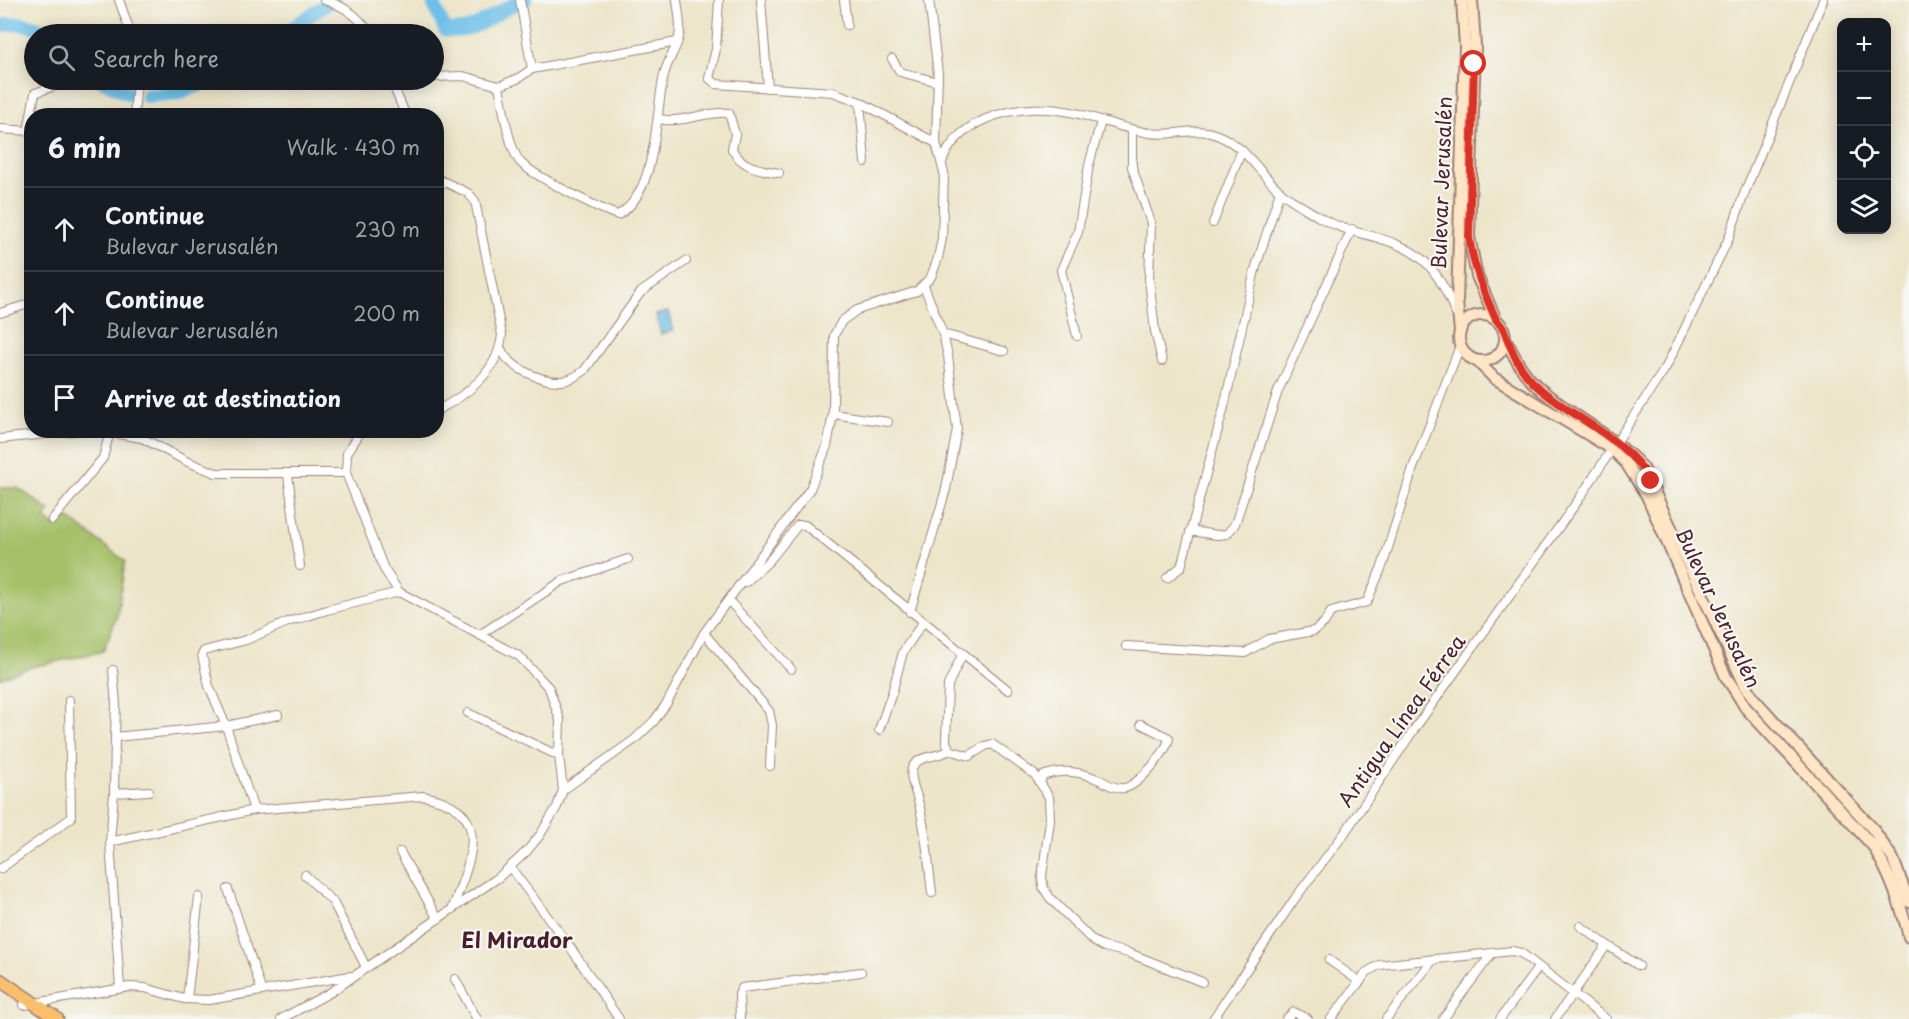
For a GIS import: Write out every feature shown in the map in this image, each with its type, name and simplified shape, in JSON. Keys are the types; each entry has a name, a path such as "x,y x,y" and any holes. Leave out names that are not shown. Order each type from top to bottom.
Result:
{"main road":[{"name":"Bulevar Jerusalén","path":"1460,331 1456,315 1465,46 1462,0"},
{"name":"Bulevar Jerusalén","path":"1472,0 1475,46 1469,237 1477,276 1496,320"},
{"path":"1482,315 1496,320 1503,328 1505,338 1498,355 1484,361 1470,358 1460,346 1460,331 1464,325 1475,316 1482,315"},
{"name":"Bulevar Jerusalén","path":"1505,338 1521,367 1539,388 1643,468 1651,481 1736,670 1754,699 1873,829 1893,859 1909,902"},
{"name":"Bulevar Jerusalén","path":"1477,361 1494,378 1614,446 1642,486 1736,692 1745,707 1873,846 1900,900 1909,937"},
{"path":"0,980 45,1019"},
{"path":"0,989 57,1019"}],"street":[{"path":"119,0 127,24"},
{"path":"324,0 341,5 354,14 362,24"},
{"path":"499,86 513,146 520,162 575,194 618,214 628,210 636,198 648,168 659,119 664,76 680,36 677,0"},
{"path":"718,0 716,49 709,78 716,84 833,92 860,102 936,143"},
{"path":"761,0 768,88"},
{"path":"844,0 847,26"},
{"path":"563,790 634,740 654,721 667,703 704,633 730,602 810,489 828,446 833,414 834,335 837,328 857,310 910,296 924,286 935,268 942,238 942,162 936,143 938,82 929,0"},
{"name":"Antigua Línea Férrea","path":"1214,1019 1296,897 1344,834 1413,731 1504,606 1666,367 1712,278 1823,0"},
{"path":"520,2 532,69"},
{"path":"444,77 463,76 499,86 517,79 532,69 677,42"},
{"path":"892,59 900,72 938,82"},
{"path":"33,108 35,93 43,90"},
{"path":"135,108 136,90"},
{"path":"396,90 403,108"},
{"path":"860,102 865,162"},
{"path":"942,162 952,141 995,115 1043,109 1070,112 1132,131 1159,135 1202,131 1218,135 1242,150 1281,191 1321,218 1402,245 1425,261 1443,286 1456,315"},
{"path":"659,119 672,122 716,112 729,113 735,134 732,149 737,158 748,166 779,173"},
{"path":"1077,336 1061,270 1078,232 1089,165 1101,121"},
{"path":"0,129 24,131"},
{"path":"1132,131 1132,167 1151,223 1149,279 1155,331 1162,362"},
{"path":"1213,223 1242,150"},
{"path":"444,182 468,194 475,201 498,305 502,336 501,349 505,358 524,371 548,379 562,381 573,378 584,371 641,292 686,261"},
{"path":"1167,578 1180,567 1224,407 1255,270 1281,191"},
{"path":"1190,531 1216,535 1227,534 1235,524 1278,391 1352,229"},
{"path":"910,612 946,489 957,429 954,391 943,334 924,286"},
{"path":"0,313 24,306"},
{"path":"943,334 1004,351"},
{"path":"1126,646 1245,653 1269,639 1314,631 1324,623 1331,612 1367,602 1383,564 1413,468 1460,346"},
{"path":"444,407 461,399 471,390 501,349"},
{"path":"833,414 888,422"},
{"path":"0,439 24,436"},
{"path":"52,520 103,459 108,438"},
{"path":"149,438 188,462 216,473 288,475 346,473"},
{"path":"281,1019 331,992 510,867 540,835 557,807 563,790 559,756 560,720 549,688 519,656 399,592 384,569 346,473 347,453 357,438"},
{"path":"288,475 300,566"},
{"path":"738,588 770,560 798,525 805,525 1008,690"},
{"path":"481,634 562,581 628,560"},
{"path":"254,810 226,726 209,686 202,655 204,651 246,640 317,613 399,592"},
{"path":"730,602 791,669"},
{"path":"879,730 903,652 923,622"},
{"path":"704,633 769,711 772,726 770,766"},
{"path":"950,750 944,737 948,685 963,653"},
{"path":"113,670 116,704 114,793 110,842 120,988"},
{"path":"0,868 71,818 69,700"},
{"path":"468,713 559,756"},
{"path":"115,737 226,726 278,715"},
{"path":"1040,782 1043,776 1068,771 1117,787 1130,786 1154,766 1168,745 1168,738 1141,724"},
{"path":"932,893 921,812 911,776 912,767 920,759 939,756 950,750 969,756 992,744 1040,782 1051,806 1042,876 1043,887 1050,898 1094,941 1104,947 1129,953 1202,982"},
{"path":"114,793 149,791"},
{"path":"110,842 254,810 423,796 444,800 464,811 470,830 470,858 453,908"},
{"path":"400,852 438,919"},
{"path":"510,867 568,944 619,1019"},
{"path":"305,875 333,902 366,967"},
{"path":"228,889 261,989"},
{"path":"187,999 199,897"},
{"path":"1580,926 1639,966"},
{"path":"1555,1019 1607,945"},
{"path":"1330,1019 1367,972 1379,965 1493,952 1521,953 1606,1019"},
{"path":"1443,1019 1493,952"},
{"path":"1329,960 1360,982"},
{"path":"1387,1018 1433,960"},
{"path":"1500,1019 1538,968"},
{"path":"740,1019 739,994 742,988 861,972"},
{"path":"28,1003 137,987 187,999 208,1000 261,989 353,975"},
{"path":"455,979 477,1019"},
{"path":"1286,1019 1294,1012 1308,1019"}],"green space":[{"path":"0,488 18,488 50,511 45,518 54,526 68,518 125,561 117,616 103,651 28,668 0,678"}],"water":[{"path":"668,312 673,331 661,334 656,315"}],"waterway":[{"path":"298,24 333,0"},
{"path":"432,0 442,24"},
{"path":"444,28 445,30 456,31 476,26 504,9 525,0"},
{"path":"0,26 24,25"},
{"path":"121,90 129,94"},
{"path":"147,96 179,93 186,90"}],"district":[{"name":"El Mirador","path":"517,941"}],"route":[{"path":"1474,64 1469,237 1477,276 1484,293 1496,320 1503,328 1513,355 1539,388 1617,442 1643,468 1651,481"}]}
